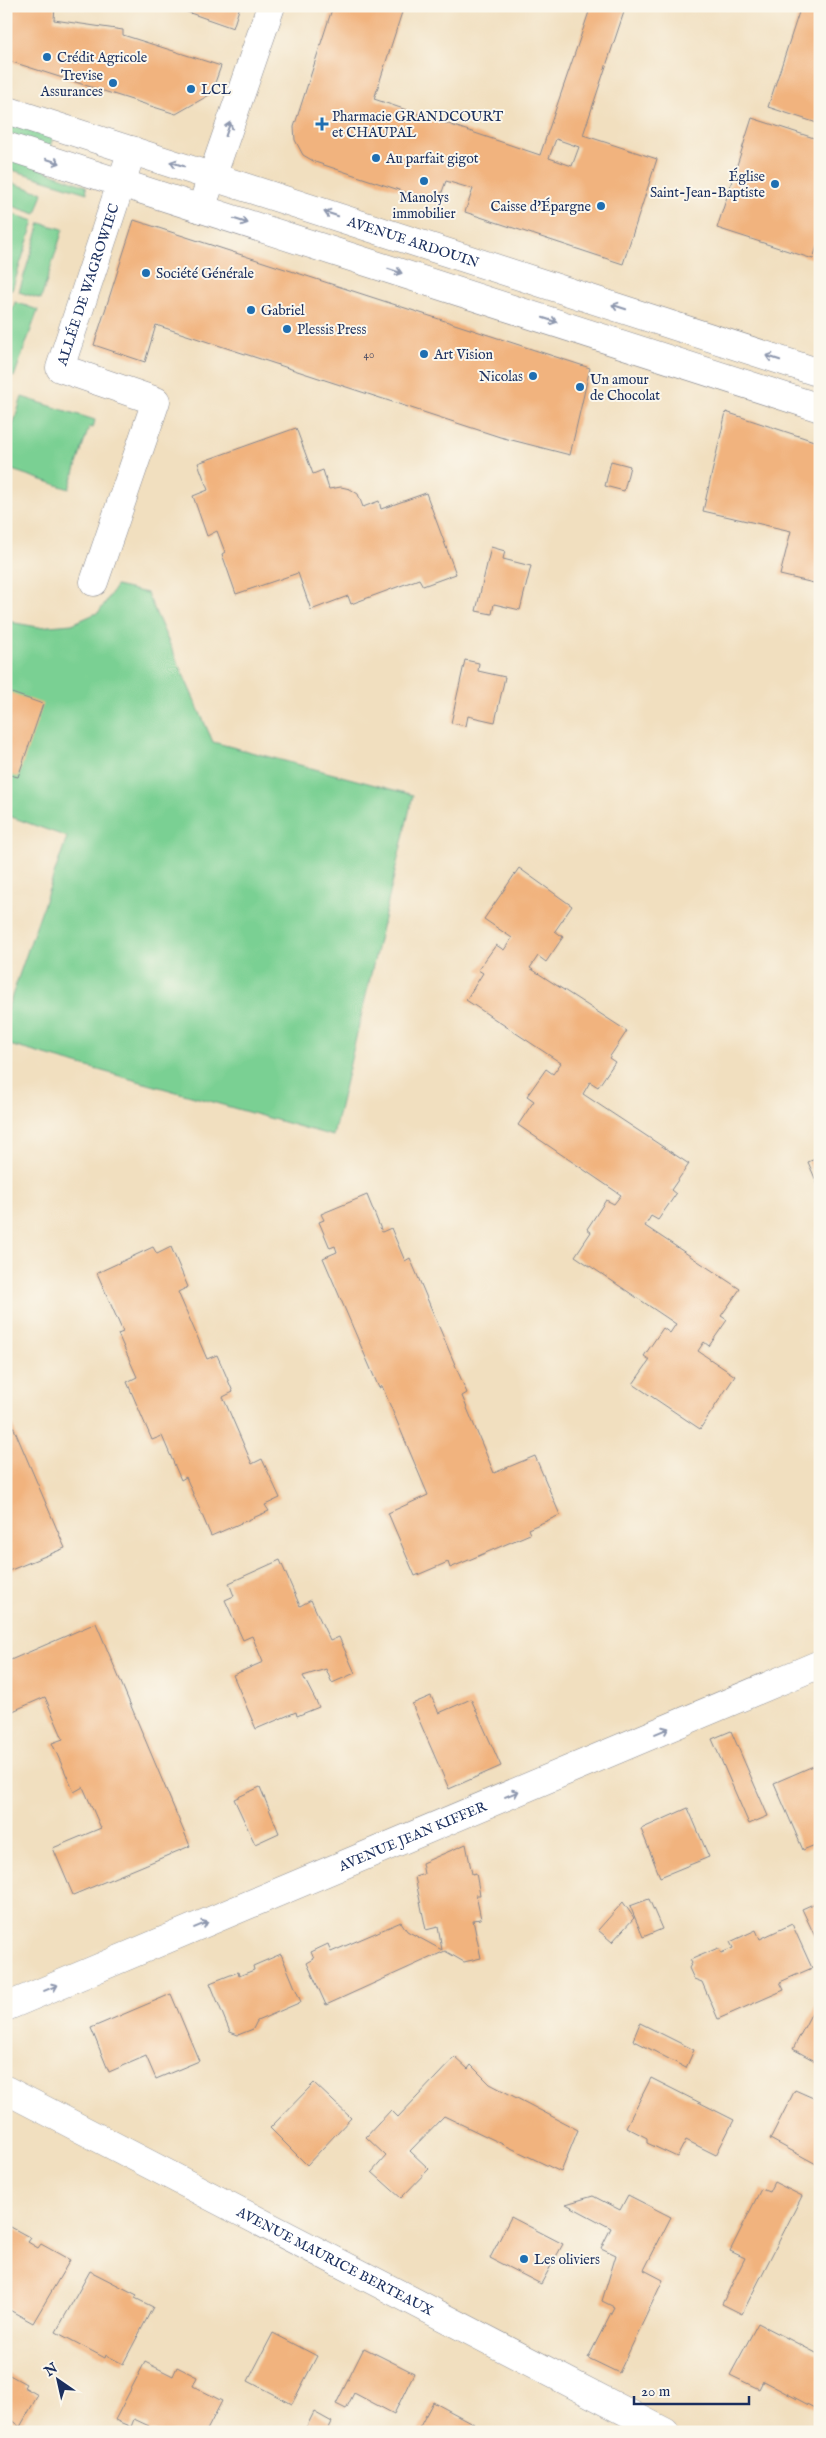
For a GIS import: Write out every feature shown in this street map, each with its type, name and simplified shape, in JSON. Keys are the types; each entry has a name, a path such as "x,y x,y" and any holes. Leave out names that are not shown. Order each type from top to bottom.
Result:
{"street":[{"path":"201,209 271,6"},
{"name":"AVENUE ARDOUIN","path":"6,110 820,373"},
{"path":"6,146 820,408"},
{"name":"ALLÉE DE WAGROWIEC","path":"94,582 156,400 60,368 132,150"},
{"name":"AVENUE JEAN KIFFER","path":"6,2007 820,1664"},
{"name":"AVENUE MAURICE BERTEAUX","path":"6,2090 665,2432"}],"green space":[{"path":"6,122 53,137 50,147 6,133"},
{"path":"6,156 86,186 87,193 6,168"},
{"path":"6,181 43,193 36,214 6,204"},
{"path":"6,212 34,221 12,290 6,288"},
{"path":"40,223 63,229 41,299 19,292"},
{"path":"15,302 38,310 14,377 6,374 6,328"},
{"path":"22,397 95,420 93,428 89,427 69,489 6,468 6,447"},
{"path":"116,586 147,593 213,742 413,795 333,1136 6,1044 6,1013 67,837 6,815 6,618 15,623 38,627 72,624 99,612"}],"building":[{"path":"6,6 55,6 54,20 123,30 123,35 221,66 211,94 176,114 6,60"},
{"path":"170,6 240,6 233,28"},
{"path":"333,6 404,6 374,99 540,155 591,6 626,6 583,135 657,159 623,264 465,212 473,189 446,181 438,203 315,162 303,155 295,140 294,127","holes":["556,139 579,147 572,166 549,158"]},
{"path":"801,6 820,6 820,124 768,107"},
{"name":"Église Saint-Jean-Baptiste","path":"752,118 820,140 820,237 813,259 717,228"},
{"path":"134,220 590,368 570,455 500,437 156,325 145,362 94,345"},
{"path":"726,412 820,443 818,584 780,575 791,531 703,511"},
{"path":"296,428 313,474 323,470 329,489 341,487 350,489 358,494 363,507 379,501 381,509 426,493 456,574 423,586 419,579 351,604 348,596 311,610 298,573 236,594 222,554 225,552 217,531 207,536 193,496 208,490 198,463"},
{"path":"611,461 630,466 624,491 605,486"},
{"path":"491,547 505,551 503,559 531,566 520,610 494,604 492,614 476,611"},
{"path":"465,660 479,663 478,671 505,677 495,722 468,716 466,726 451,723"},
{"path":"6,691 43,704 18,777 6,774"},
{"path":"519,868 572,906 555,931 563,937 546,962 538,956 530,968 627,1031 609,1058 615,1062 598,1087 590,1082 583,1094 689,1164 671,1190 676,1194 658,1220 651,1216 645,1226 740,1289 721,1316 727,1320 709,1346 704,1342 698,1351 735,1376 700,1429 633,1384 650,1360 644,1356 663,1328 670,1333 676,1324 575,1256 591,1232 587,1229 606,1200 614,1204 621,1195 518,1125 534,1101 527,1096 546,1069 553,1074 561,1063 466,1000 483,973 478,970 496,945 504,950 512,938 484,919"},
{"path":"820,1157 820,1190 808,1162"},
{"path":"367,1195 382,1232 391,1228 405,1261 410,1258 467,1393 462,1396 494,1473 535,1456 560,1515 528,1529 530,1534 450,1568 448,1562 415,1576 388,1513 428,1495 382,1386 379,1388 323,1258 337,1252 335,1246 330,1248 319,1222 324,1220 321,1214"},
{"path":"153,1247 157,1254 171,1247 188,1287 178,1292 207,1359 217,1355 225,1373 233,1392 223,1397 252,1464 262,1459 280,1498 265,1505 269,1511 211,1536 186,1477 181,1480 162,1436 152,1440 127,1382 137,1377 118,1334 123,1332 97,1273"},
{"path":"6,1410 65,1548 6,1572"},
{"path":"280,1560 300,1606 311,1600 330,1641 339,1637 355,1673 332,1683 326,1669 303,1676 319,1707 297,1716 296,1712 256,1729 233,1675 263,1662 252,1636 243,1640 225,1600 234,1596 229,1583"},
{"path":"96,1623 190,1846 73,1895 53,1848 101,1828 83,1787 74,1792 52,1743 63,1739 45,1697 6,1714 6,1662"},
{"path":"431,1696 439,1713 471,1699 501,1766 449,1789 412,1704"},
{"path":"731,1731 768,1816 749,1824 712,1739"},
{"path":"818,1764 820,1769 820,1843 803,1850 774,1783"},
{"path":"260,1787 279,1833 255,1844 234,1799"},
{"path":"688,1808 709,1857 660,1877 641,1829"},
{"path":"466,1844 472,1874 476,1873 480,1895 476,1895 481,1919 473,1920 481,1958 464,1962 445,1951 326,2005 307,1963 314,1959 311,1952 328,1944 331,1952 401,1922 407,1931 442,1950 438,1927 426,1930 415,1877 424,1874 422,1863"},
{"path":"649,1899 662,1929 643,1937 630,1906"},
{"path":"820,1901 820,1947 802,1909"},
{"path":"623,1902 634,1918 612,1942 598,1930"},
{"path":"792,1924 812,1968 780,1982 784,1990 718,2019 702,1982 694,1979 689,1968 692,1963 690,1960 718,1948 721,1953 733,1948 730,1942 756,1930 760,1939"},
{"path":"281,1954 301,2002 257,2021 253,2029 238,2035 230,2032 210,1983 238,1972 239,1976 254,1970 253,1966"},
{"path":"171,1994 199,2061 156,2079 146,2056 109,2072 91,2028"},
{"path":"820,1997 820,2071 815,2061 793,2049"},
{"path":"640,2023 694,2050 686,2068 633,2040"},
{"path":"455,2057 468,2069 471,2065 490,2084 578,2130 561,2172 444,2116 410,2151 429,2169 401,2198 372,2172 386,2156 366,2137 391,2110 398,2117"},
{"path":"651,2078 734,2120 716,2155 686,2140 677,2157 647,2143 647,2138 626,2127"},
{"path":"314,2083 351,2118 307,2165 270,2128"},
{"path":"795,2090 820,2101 820,2161 818,2165 770,2139"},
{"path":"774,2182 802,2196 742,2314 722,2304 745,2258 730,2251 761,2189 769,2192"},
{"path":"628,2195 671,2217 644,2270 663,2280 619,2373 588,2358 614,2307 602,2301 616,2255 601,2248 611,2228 566,2204 593,2196 620,2210"},
{"path":"511,2217 563,2244 541,2284 490,2258"},
{"path":"9,2226 31,2238 28,2242 38,2248 41,2244 70,2260 33,2323 6,2308 6,2230"},
{"path":"90,2271 137,2295 135,2298 153,2307 123,2364 106,2355 105,2358 56,2332"},
{"path":"758,2323 820,2355 820,2411 763,2381 759,2389 730,2375"},
{"path":"273,2333 317,2356 292,2404 248,2381"},
{"path":"364,2348 414,2373 394,2414 354,2393 346,2409 336,2404"},
{"path":"145,2362 173,2376 177,2367 197,2377 193,2386 222,2401 206,2432 146,2432 149,2426 134,2419 131,2427 115,2420"},
{"path":"6,2373 26,2384 24,2387 38,2395 20,2427 6,2416"},
{"path":"433,2402 474,2424 470,2432 417,2432"},
{"path":"314,2412 332,2422 327,2432 304,2432"}],"place":[{"name":"Crédit Agricole","path":"47,57"},
{"name":"Trevise Assurances","path":"113,83"},
{"name":"LCL","path":"191,89"},
{"name":"Pharmacie GRANDCOURT et CHAUPAL","path":"322,124"},
{"name":"Au parfait gigot","path":"376,158"},
{"name":"Manolys immobilier","path":"424,181"},
{"name":"Église Saint-Jean-Baptiste","path":"775,184"},
{"name":"Caisse d'Épargne","path":"601,206"},
{"name":"Société Générale","path":"146,273"},
{"name":"Gabriel","path":"251,310"},
{"name":"Plessis Press","path":"287,329"},
{"name":"Art Vision","path":"424,354"},
{"name":"Nicolas","path":"533,376"},
{"name":"Un amour de Chocolat","path":"580,387"},
{"name":"Les oliviers","path":"524,2259"}]}
